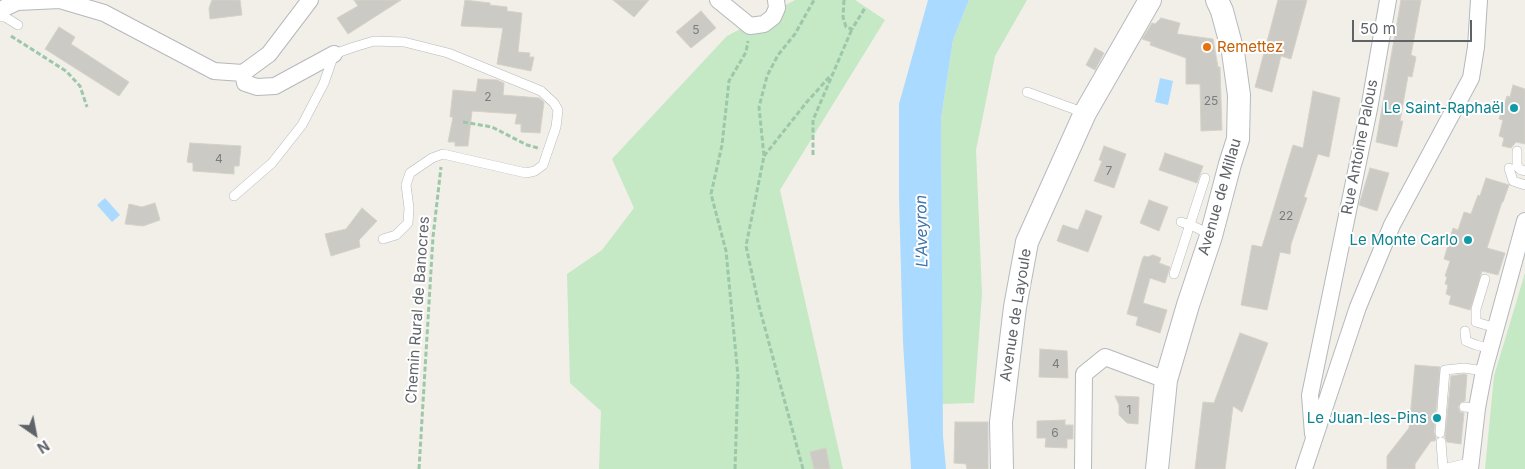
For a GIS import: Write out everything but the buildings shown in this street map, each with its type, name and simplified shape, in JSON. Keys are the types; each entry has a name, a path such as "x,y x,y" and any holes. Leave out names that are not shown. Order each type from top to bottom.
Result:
{"street":[{"path":"0,10 17,2 60,0 104,13 214,71 243,73 269,54 310,0"},
{"path":"718,0 750,26 764,24 773,17 777,8 776,0"},
{"name":"Avenue de Layoule","path":"1002,469 1001,422 1026,244 1085,113 1150,0"},
{"name":"Avenue de Millau","path":"1157,469 1166,380 1211,236 1238,139 1239,95 1233,52 1222,11 1217,0"},
{"name":"Rue Antoine Palous","path":"1314,442 1310,395 1388,0"},
{"path":"1304,469 1358,307 1392,225 1471,78 1476,47 1479,0"},
{"path":"243,73 245,83 257,88 275,86 334,54"},
{"path":"1470,467 1471,408 1484,371 1525,221"},
{"path":"1083,469 1084,374 1105,357 1166,380"}],"lane":[{"path":"0,17 5,17 18,25"},
{"path":"234,196 272,163 302,126 324,83 334,54 374,41 404,42 448,53 540,91 554,103 558,110 556,127 542,165 535,171 526,173 443,154 432,158 410,173 406,186 409,208 408,223 396,235 383,239"},
{"path":"1028,92 1085,113"},
{"path":"1517,151 1517,166 1525,171"},
{"path":"1509,168 1513,181 1525,185"},
{"path":"1174,274 1205,178"},
{"path":"1181,222 1191,225 1211,236"},
{"path":"1485,279 1476,309 1476,322 1496,328"},
{"path":"1465,331 1466,341 1490,348"},
{"path":"1470,467 1464,464 1443,469 1440,437 1445,370 1464,368 1484,371"}],"path":[{"path":"803,469 759,306 746,246 764,156 759,107 767,76 778,55 795,34 814,0"},
{"path":"844,0 844,23 846,27 852,29"},
{"path":"813,155 813,120 852,29 865,8"},
{"path":"735,469 738,376 726,251 711,194 722,145 729,81 746,52 750,26"},
{"path":"8,34 66,71 80,86 87,107"},
{"path":"764,156 833,72"},
{"path":"463,122 492,126 527,145 548,151"},
{"name":"Chemin Rural de Banocres","path":"419,469 433,237 443,154"}],"green space":[{"path":"795,0 855,0 885,20 780,190 843,469 599,469 601,411 570,383 567,274 602,250 634,208 612,159 727,36"},
{"path":"969,0 1027,0 995,56 976,150 982,294 974,403 942,404 941,119 953,40"},
{"path":"1525,273 1525,469 1485,469 1494,376"}],"water":[{"name":"L'Aveyron","path":"928,0 969,0 953,40 941,119 943,436 946,469 911,469 903,342 899,198 899,104"},
{"path":"1160,78 1173,81 1168,105 1155,102"},
{"path":"105,198 120,215 112,222 97,205"}],"place":[{"name":"Remettez","path":"1207,47"},
{"name":"Le Saint-Raphaël","path":"1514,108"},
{"name":"Le Monte Carlo","path":"1468,240"},
{"name":"Le Juan-les-Pins","path":"1437,418"}]}
